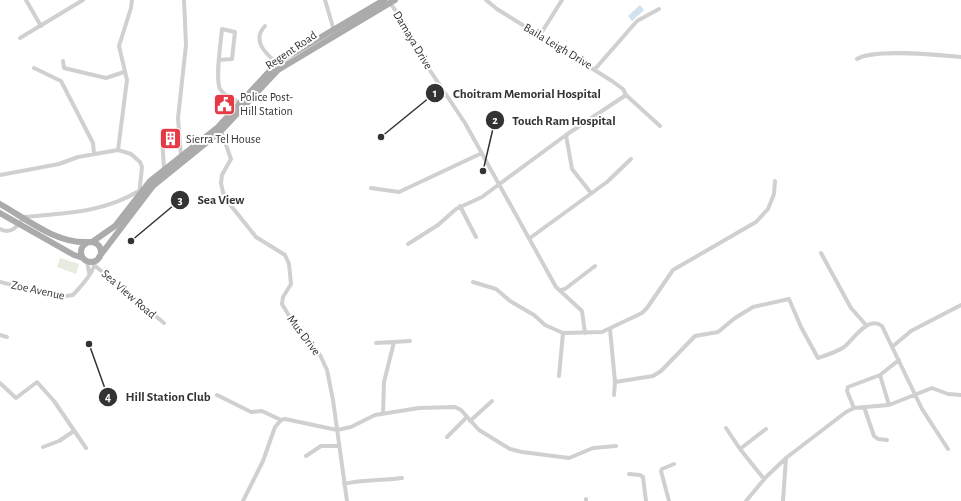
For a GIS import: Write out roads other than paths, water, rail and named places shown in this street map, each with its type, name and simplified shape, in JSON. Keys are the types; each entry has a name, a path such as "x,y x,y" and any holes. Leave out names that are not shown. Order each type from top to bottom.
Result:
{"main road":[{"name":"Regent Road","path":"90,242 115,226 139,193 164,169 218,127 280,65 389,1"},
{"name":"Regent Road","path":"96,261 157,182 221,131 242,104"},
{"path":"0,204 67,241 90,242 100,247 96,261 84,259 74,255 0,213"},
{"path":"84,259 83,246 90,242"}],"street":[{"path":"26,0 41,26"},
{"path":"20,38 82,0"},
{"path":"118,150 127,89 127,80 124,72 120,40 132,0"},
{"path":"182,156 178,118 186,45 184,0"},
{"path":"325,0 334,32"},
{"name":"Baila Leigh Drive","path":"486,0 497,10 595,69 621,87 626,95 660,126"},
{"path":"540,35 562,0"},
{"name":"Damaya Drive","path":"389,1 406,25 409,39 466,123 556,287 582,311 586,333"},
{"path":"595,69 637,21 659,9"},
{"path":"265,26 259,34 259,41 265,52 280,65"},
{"path":"219,60 232,59 235,32 222,29 219,60 221,90 242,104"},
{"path":"857,59 862,55 894,53 961,57"},
{"path":"63,61 64,68 106,78 124,72"},
{"path":"34,68 61,81 93,142 94,154"},
{"path":"408,244 438,225 460,206 482,197 498,183 626,95"},
{"name":"Mus Drive","path":"221,131 231,159 222,175 221,183 224,197 256,237 281,251 288,260 291,284 283,297 282,304 291,319 324,362 333,400 337,430"},
{"path":"566,135 572,169 590,193"},
{"path":"162,136 164,169"},
{"path":"0,175 59,164 78,157 118,150 131,154 140,162 142,167 139,193 141,201"},
{"path":"371,188 399,192 482,153"},
{"path":"530,238 607,182 631,159"},
{"path":"473,282 496,289 510,301 534,315 545,325 563,333 602,332 642,313 648,308 673,270 756,222 768,210 774,194 775,181"},
{"path":"0,229 7,232 20,224 24,217 105,207 139,193"},
{"path":"460,206 476,237"},
{"path":"821,253 851,308 866,326"},
{"path":"84,259 89,273"},
{"name":"Zoe Avenue","path":"0,282 60,297 70,297 89,273 96,261"},
{"name":"Sea View Road","path":"96,261 144,308 164,323"},
{"path":"561,290 565,289 595,266"},
{"path":"615,382 653,376 661,371 695,336 718,332 748,309 783,299 790,299 801,327 818,358 843,347 866,326 877,323 882,326 922,409 948,449"},
{"path":"892,347 911,331 961,305"},
{"path":"610,329 615,382 614,395"},
{"path":"559,376 563,333"},
{"path":"0,335 7,337"},
{"path":"376,343 410,341"},
{"path":"383,414 384,382 394,342"},
{"path":"854,408 847,391 848,387 880,374 899,360"},
{"path":"880,374 889,404"},
{"path":"0,384 16,398 37,382 54,401 86,448"},
{"path":"746,501 764,479 786,458 826,429 840,416 854,408 889,404 932,388 961,395"},
{"path":"217,395 251,412 262,411 281,420 289,419 337,430 351,427 375,415 426,408 452,407 461,410 474,426 487,435 510,448 522,452 569,458 593,448 616,446"},
{"path":"470,421 492,401"},
{"path":"864,407 874,436 878,439 887,440"},
{"path":"447,437 467,417"},
{"path":"243,501 263,461 275,427 281,420"},
{"path":"726,428 740,449 764,479"},
{"path":"740,449 766,429"},
{"path":"337,430 347,501"},
{"path":"43,447 59,441 74,431"},
{"path":"306,456 321,446 339,446"},
{"path":"783,501 786,458"},
{"path":"669,501 661,471 662,469 674,464"},
{"path":"628,474 640,475 644,477 646,501"},
{"path":"344,484 362,480 375,482 402,478"}],"water":[{"path":"640,5 644,10 632,21 628,16"}],"place":[{"name":"Police Post- Hill Station","path":"224,104"},
{"name":"Choitram Memorial Hospital","path":"381,137"},
{"name":"Sierra Tel House","path":"170,139"},
{"name":"Touch Ram Hospital","path":"483,171"},
{"name":"Sea View","path":"131,241"},
{"name":"Hill Station Club","path":"89,344"}]}
